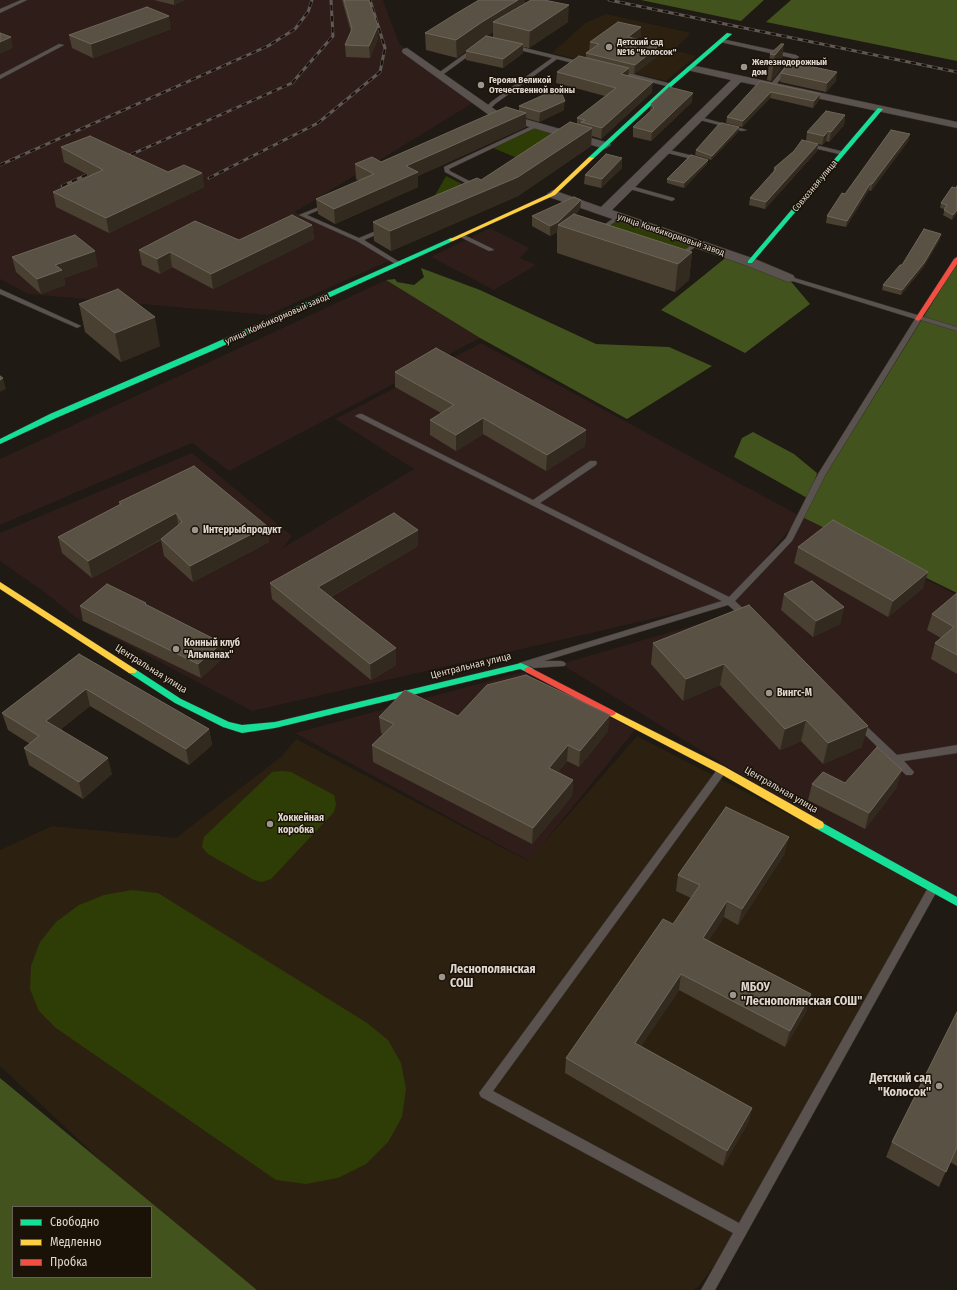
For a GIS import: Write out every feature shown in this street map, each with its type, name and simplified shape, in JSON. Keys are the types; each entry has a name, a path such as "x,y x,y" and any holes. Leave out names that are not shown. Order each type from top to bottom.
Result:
{"street":[{"name":"улица Комбикормовый завод","path":"0,442 53,416 399,264 553,194 670,84 691,68 729,34"},
{"path":"407,51 489,110 563,136 605,146"},
{"path":"691,68 957,125"},
{"path":"603,212 739,78"},
{"name":"Совхозная улица","path":"750,262 880,109"},
{"name":"улица Комбикормовый завод","path":"553,194 750,262 788,278"},
{"path":"918,319 957,259"},
{"name":"Центральная улица","path":"0,585 178,701 226,725 242,729 275,725 521,666 722,770 957,902"}],"lane":[{"path":"0,11 25,0"},
{"path":"722,41 796,57 772,86"},
{"path":"0,77 61,45"},
{"path":"439,75 480,45"},
{"path":"507,46 590,66"},
{"path":"489,110 489,107 493,103 555,58"},
{"path":"612,71 670,84"},
{"path":"698,118 744,130"},
{"path":"479,189 448,172 446,168 536,126"},
{"path":"801,144 843,152"},
{"path":"664,151 707,161"},
{"path":"472,192 486,185"},
{"path":"628,187 672,199"},
{"path":"331,204 302,215 359,240 399,264"},
{"path":"591,236 619,217"},
{"path":"359,240 392,226"},
{"path":"462,236 491,250"},
{"path":"672,262 696,244"},
{"path":"788,278 918,319 957,329"},
{"path":"0,291 77,326"},
{"path":"521,666 730,601 789,539 822,474 918,319"},
{"path":"359,416 730,601 753,622"},
{"path":"534,503 593,463"},
{"path":"521,666 561,664"},
{"path":"849,715 909,772"},
{"path":"895,759 957,749"},
{"path":"722,770 485,1093 741,1231"},
{"path":"708,1290 933,889"}],"shaded area":[{"path":"0,0 383,0 399,43 407,51 476,101 295,212 359,240 391,260 268,315 28,294 0,279"},
{"path":"606,14 691,33 674,50 696,56 666,81 552,53 585,23"},
{"path":"490,228 529,248 520,258 536,265 494,290 431,257"},
{"path":"386,280 480,338 229,471 192,443 0,525 0,459"},
{"path":"481,343 800,516 957,595 957,902 838,835 561,664 732,614 882,747 730,601 252,711 75,617 47,594 0,561 0,533 192,453 292,536 283,548 414,469 335,419","holes":["799,518 789,539 736,594"]},
{"path":"523,672 635,730 529,861 295,733"},
{"name":"Леснополянская СОШ","path":"637,736 933,889 741,1231 698,1287 693,1290 258,1290 194,1248 152,1209 152,1206 149,1206 0,1066 0,850 52,826 176,838 282,756 296,739 528,861"}],"green space":[{"path":"641,0 764,0 741,21"},
{"path":"791,0 957,0 957,61 766,22"},
{"path":"536,126 566,135 524,161 491,147"},
{"path":"446,176 470,188 434,197"},
{"path":"619,217 696,244 666,266 585,240"},
{"path":"729,255 788,278 810,304 745,353 661,310"},
{"path":"957,263 957,593 800,516"},
{"path":"421,268 480,290 596,344 669,347 712,366 627,419 480,338 386,280 395,279 397,282 414,285 424,277"},
{"path":"753,432 794,454 817,473 809,499 734,457 742,438"},
{"name":"Хоккейная коробка","path":"272,772 291,772 334,795 336,804 334,812 271,879 262,882 254,880 208,854 202,847 204,837"},
{"path":"132,890 158,893 367,1023 388,1040 401,1063 406,1089 402,1117 388,1142 366,1164 338,1178 306,1184 276,1180 56,1028 39,1011 30,989 31,966 40,942 56,922 79,905 104,895"},
{"path":"0,1078 257,1290 0,1290"}],"building":[{"path":"344,0 369,0 378,26 369,46 345,45 352,29"},
{"path":"479,0 518,0 456,40 425,33 457,13"},
{"path":"531,0 544,0 569,5 530,31 493,22"},
{"path":"147,7 169,16 91,44 69,35"},
{"path":"618,22 641,27 628,37 660,45 635,65 586,53 599,44 590,42"},
{"path":"0,33 11,37 0,42"},
{"path":"486,36 523,44 503,59 466,51"},
{"path":"781,44 784,44 775,55 770,54"},
{"path":"579,56 629,68 621,74 653,82 602,128 581,122 585,120 577,118 616,88 557,72"},
{"path":"790,62 837,72 827,83 781,73"},
{"path":"760,81 820,94 814,101 771,92 743,121 727,117"},
{"path":"669,87 693,93 652,132 633,127 654,108 651,104"},
{"path":"559,88 565,101 540,112 519,106"},
{"path":"506,107 526,113 406,166 418,172 334,209 316,199 374,174 355,164 372,157 381,162"},
{"path":"826,111 845,115 831,132 828,131 824,136 807,132"},
{"path":"570,122 592,128 518,177 390,231 373,222 477,178 481,180"},
{"path":"722,123 739,127 712,156 696,150 719,124"},
{"path":"891,130 910,134 872,184 870,184 847,221 827,216 842,193 845,194"},
{"path":"90,136 168,172 184,165 202,173 106,218 53,192 103,170 61,147"},
{"path":"802,140 818,144 766,202 750,198 776,169 774,168 794,151"},
{"path":"606,154 622,158 602,179 585,175"},
{"path":"691,155 708,160 684,183 667,179"},
{"path":"957,186 957,210 953,215 944,210 947,205 941,203 952,187 956,188"},
{"path":"574,197 581,200 558,222 550,226 532,216"},
{"path":"574,214 692,252 678,264 558,225"},
{"path":"292,215 312,225 211,274 170,252 157,259 139,250 195,221 239,240"},
{"path":"924,229 941,234 924,263 902,290 883,285 900,265 902,265"},
{"path":"75,235 95,251 55,265 62,270 37,279 12,257"},
{"path":"118,289 155,317 115,333 79,304"},
{"path":"436,348 586,430 547,455 483,418 456,435 430,420 454,405 395,372"},
{"path":"194,466 267,526 190,566 161,539 182,522 176,513 88,561 58,537 121,504 119,502"},
{"path":"394,513 418,530 318,587 396,648 370,664 270,583"},
{"path":"833,520 928,572 893,601 798,547"},
{"path":"812,581 844,607 816,621 784,594"},
{"path":"107,584 222,643 198,664 80,606"},
{"path":"957,593 957,655 935,643 954,627 932,614"},
{"path":"749,605 868,726 828,743 806,720 785,729 724,664 686,679 653,643"},
{"path":"79,654 209,729 186,749 86,689 46,721 108,758 79,782 24,748 39,736 2,713"},
{"path":"526,675 610,715 580,751 568,745 549,768 573,780 533,828 372,745 394,724 379,717 405,690 458,716 487,685"},
{"path":"877,747 902,770 869,813 812,784 823,772 845,783"},
{"name":"МБОУ \"Леснополянская СОШ\"","path":"726,807 789,837 742,909 727,901 703,938 811,994 790,1031 681,974 635,1043 752,1108 727,1151 566,1058 663,919 673,924 700,885 678,875"},
{"name":"Детский сад \"Колосок\"","path":"957,1012 957,1147 946,1172 892,1142"}],"railway":[{"path":"0,165 268,46 295,29 308,12 312,0"},
{"path":"121,159 292,83 333,36 331,0"},
{"path":"209,178 318,123 380,72 385,48 370,0"},
{"path":"609,0 957,72"},
{"path":"62,186 97,170"}],"traffic: fast":[{"path":"591,158 670,85 729,34"},
{"path":"750,262 880,109"},
{"path":"0,442 53,416 211,348 451,240"},
{"path":"132,671 178,701 226,725 242,729 275,725 521,666 529,670"},
{"path":"819,825 957,902"}],"traffic: slow":[{"path":"451,240 553,194 591,158"},
{"path":"0,585 132,671"},
{"path":"611,713 722,770 819,825"}],"traffic: jam":[{"path":"918,319 957,259"},
{"path":"529,670 611,713"}],"place":[{"name":"Детский сад №16 \"Колосок\"","path":"609,47"},
{"name":"Железнодорожный дом","path":"744,67"},
{"name":"Героям Великой Отечественной войны","path":"481,85"},
{"name":"Интеррыбпродукт","path":"195,530"},
{"name":"Конный клуб \"Альманах\"","path":"176,649"},
{"name":"Вингс-М","path":"769,693"},
{"name":"Хоккейная коробка","path":"270,824"},
{"name":"Леснополянская СОШ","path":"442,977"},
{"name":"МБОУ \"Леснополянская СОШ\"","path":"733,995"},
{"name":"Детский сад \"Колосок\"","path":"939,1086"}]}
